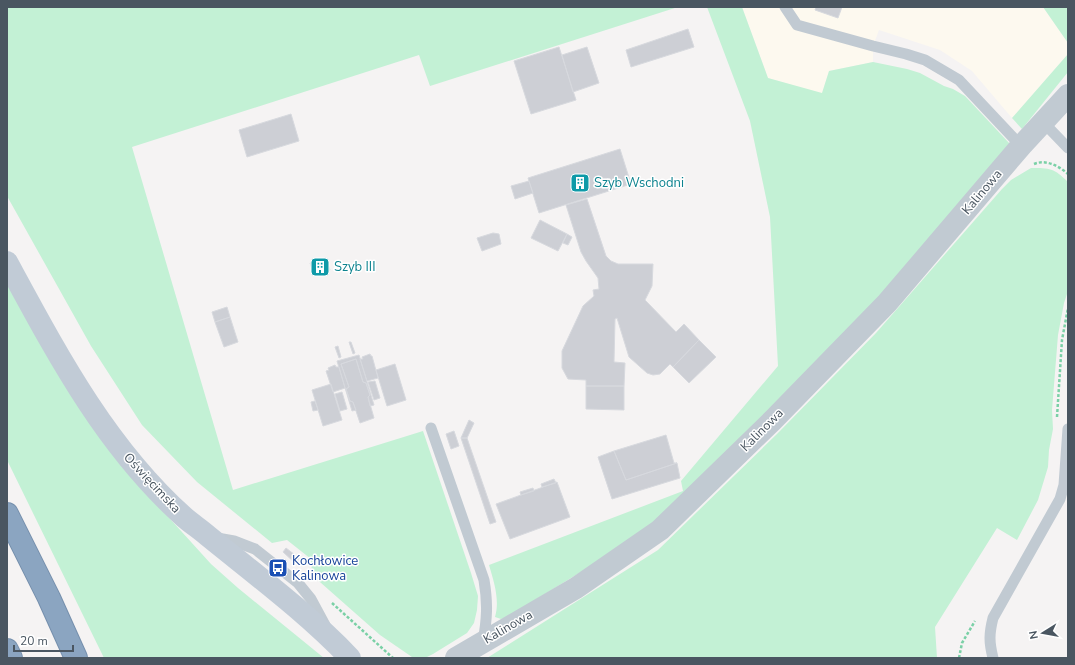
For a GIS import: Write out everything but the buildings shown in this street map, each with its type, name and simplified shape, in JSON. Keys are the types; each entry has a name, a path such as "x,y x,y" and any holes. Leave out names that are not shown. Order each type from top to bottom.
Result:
{"highway":[{"path":"7,514 49,598 76,658"},
{"path":"7,650 11,658"}],"street":[{"name":"Kalinowa","path":"456,658 576,588 660,530 773,420 887,303 1021,146 1068,94"},
{"name":"Oświęcimska","path":"7,262 64,366 85,399 106,429 149,482 184,517 296,608 343,651"}],"lane":[{"path":"785,7 797,25 906,54 925,60 943,70 959,80 1021,146"},
{"path":"1043,122 1068,148"},
{"path":"431,428 484,580 487,598 487,616 483,642"},
{"path":"993,658 989,641 993,618 1060,499 1064,485 1068,429"}],"path":[{"path":"1057,424 1062,340 1068,308"},
{"path":"959,658 962,643 978,616"}],"shaded area":[{"path":"742,7 1043,7 1068,43 1068,54 1012,118 972,71 940,50 879,30 873,46 873,62 829,71 822,94 768,78"}],"green space":[{"path":"7,7 678,7 430,86 419,55 132,147 233,490 423,431 478,596 474,623 467,633 425,658 412,657 380,635 312,575 311,559 287,540 272,543 197,482 142,425 91,346 7,196"},
{"path":"707,7 742,7 768,78 822,93 829,71 873,62 907,69 920,73 965,96 1010,144 883,299 651,529 509,616 501,619 495,617 497,598 489,565 683,491 681,481 778,366 770,217 750,121"},
{"path":"1043,7 1068,7 1068,43"},
{"path":"1068,54 1068,72 1022,129 1012,118"},
{"path":"1031,168 1043,168 1055,171 1068,182 1068,291 1064,303 1058,335 1052,410 1053,429 1049,450 1048,467 1038,500 1017,540 997,528 935,627 937,658 487,658 658,550 777,434 876,333 1002,189 1011,180"},
{"path":"7,282 123,467 211,564 324,658 104,658 7,460"}],"place":[{"name":"Szyb Wschodni","path":"580,183"},
{"name":"Szyb III","path":"320,267"},
{"name":"Kochłowice Kalinowa","path":"278,568"}]}
